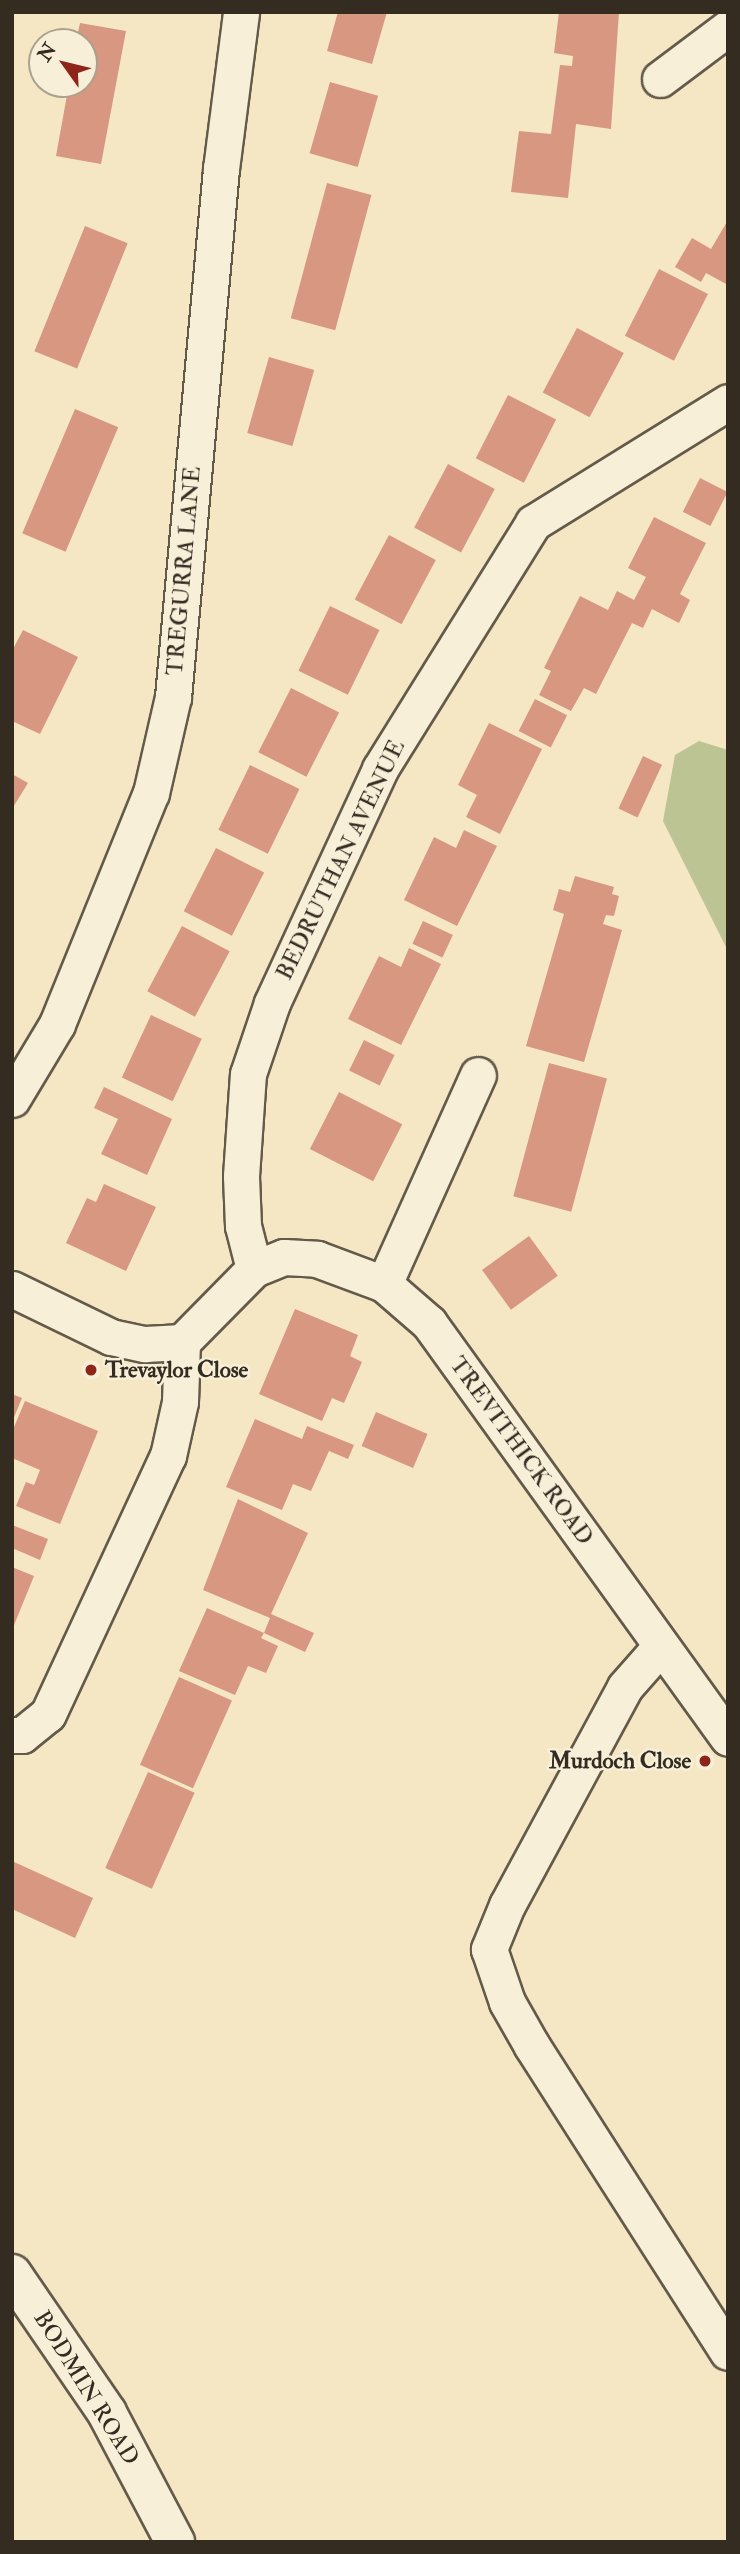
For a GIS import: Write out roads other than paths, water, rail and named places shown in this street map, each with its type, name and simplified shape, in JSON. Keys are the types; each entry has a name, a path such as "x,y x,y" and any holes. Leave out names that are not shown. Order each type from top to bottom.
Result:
{"street":[{"name":"TREGURRA LANE","path":"12,1099 57,1024 151,793 173,697 221,169 241,12"},
{"path":"660,79 728,28"},
{"name":"BEDRUTHAN AVENUE","path":"254,1269 243,1226 241,1176 248,1074 272,1003 380,769 533,523 728,402"},
{"path":"384,1284 478,1075"},
{"name":"TREVITHICK ROAD","path":"254,1269 284,1257 317,1259 384,1284 429,1323 728,1738"},
{"path":"12,1289 111,1337 145,1344 182,1342 254,1269"},
{"path":"12,1735 22,1735 48,1714 168,1456 180,1402 182,1342"},
{"path":"661,1646 625,1686 506,1905 489,1949 507,2002 532,2046 728,2352"},
{"name":"BODMIN ROAD","path":"12,2274 107,2413 175,2542"}],"place":[{"name":"Trevaylor Close","path":"91,1370"},
{"name":"Murdoch Close","path":"705,1761"}]}
